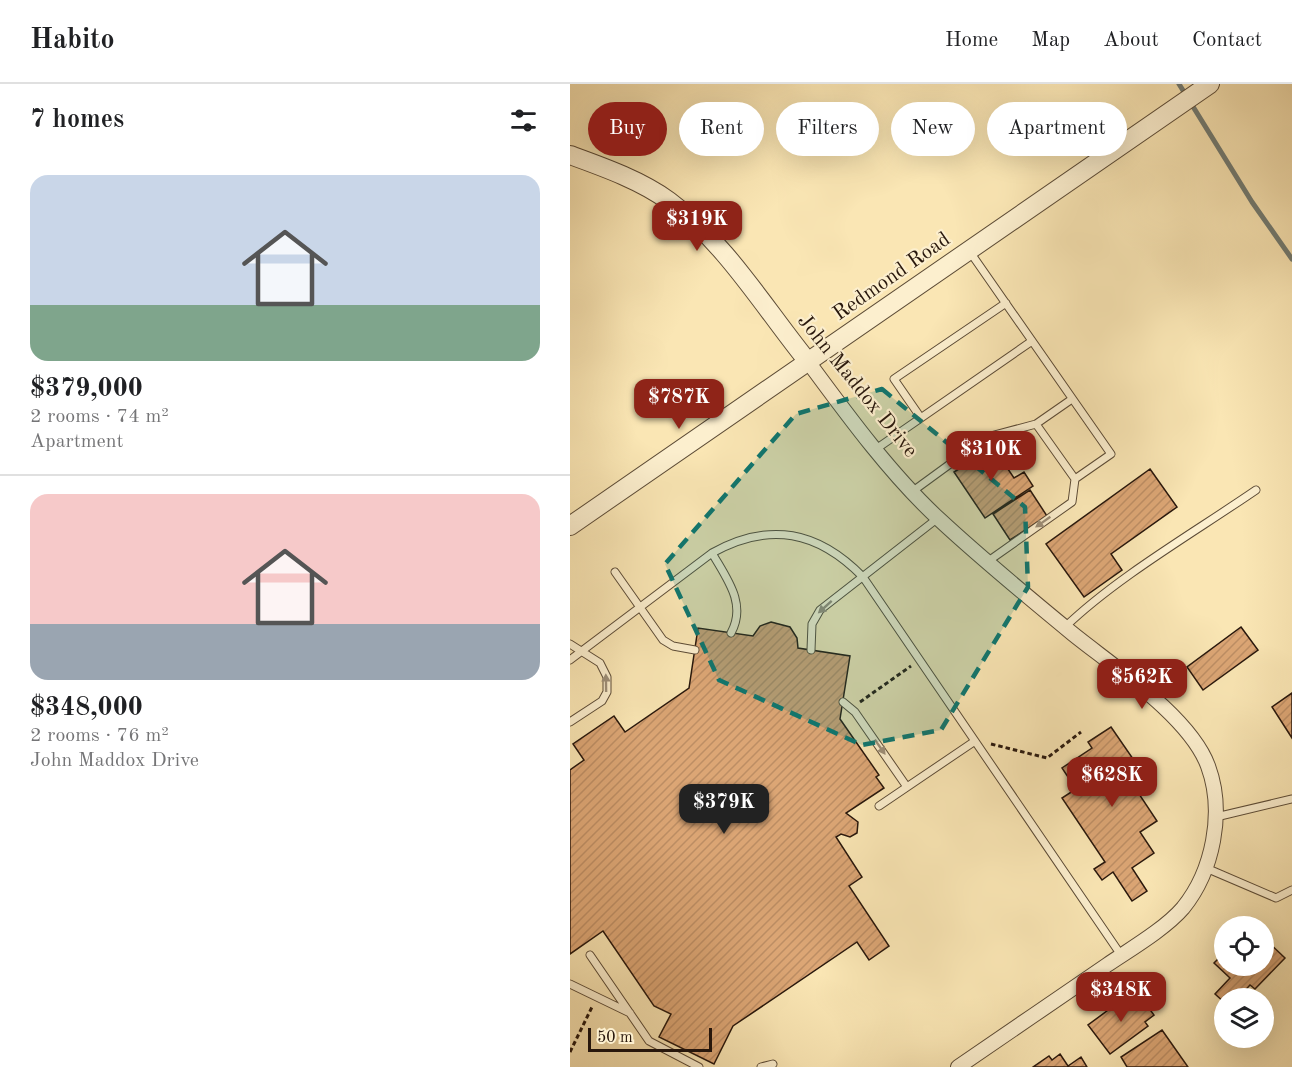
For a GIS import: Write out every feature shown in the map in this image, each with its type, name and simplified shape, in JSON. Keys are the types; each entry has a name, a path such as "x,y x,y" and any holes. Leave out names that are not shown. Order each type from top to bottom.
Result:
{"street":[{"name":"Redmond Road","path":"570,526 1210,84"},
{"name":"John Maddox Drive","path":"570,155 609,169 669,201 729,260 876,449 938,518 987,562 1165,708 1190,737 1208,766 1216,817 1206,868 1181,910 1121,956 958,1067"}],"lane":[{"path":"969,251 1112,454 1075,479"},
{"path":"921,418 894,380 1005,303"},
{"path":"876,449 1032,341"},
{"path":"914,491 987,436 1036,424 1072,399"},
{"path":"987,562 1072,502 1075,479 1036,424"},
{"path":"1065,627 1108,592 1256,490"},
{"path":"811,650 810,632 814,618 828,603 938,518"},
{"path":"570,660 712,553 730,543 755,536 798,538 830,548 863,577 1121,956"},
{"path":"712,553 731,585 738,605 737,623 731,633"},
{"path":"615,572 663,640 673,646 695,650"},
{"path":"570,644 600,663 605,670 607,692 602,701 570,722"},
{"path":"843,702 850,708 907,787"},
{"path":"879,806 975,741"},
{"path":"1216,817 1292,799"},
{"path":"1206,868 1276,898 1292,890"},
{"path":"590,956 649,1041 699,1067"},
{"path":"570,984 630,1014"},
{"path":"761,1067 773,1064"}],"path":[{"path":"850,708 920,660"},
{"path":"975,741 1047,758 1081,732"},
{"path":"570,1052 597,997"}],"highlighted area":[{"path":"882,389 1025,507 1028,587 941,730 862,745 719,680 665,564 796,414"}],"building":[{"path":"993,447 1014,478 1024,472 1033,486 985,518 954,472"},
{"path":"1150,469 1177,507 1111,554 1122,570 1084,597 1046,544"},
{"path":"1030,490 1047,516 1010,540 993,514"},
{"path":"771,622 790,627 797,638 798,648 850,656 840,719 879,775 876,777 884,788 846,813 858,822 857,833 850,837 841,834 836,837 862,877 849,886 889,946 869,960 857,942 733,1026 714,1064 659,1037 671,1014 654,1006 603,931 570,954 570,770 584,760 573,744 614,716 625,732 689,688 698,628 753,636 760,626"},
{"path":"1241,627 1258,650 1203,690 1187,667"},
{"path":"1292,693 1292,738 1272,707"},
{"path":"1111,727 1151,785 1139,794 1157,821 1140,832 1154,853 1132,868 1147,891 1132,901 1113,872 1102,880 1094,869 1105,862 1062,798 1076,789 1062,768 1092,748 1088,742"},
{"path":"1274,948 1285,958 1274,969"},
{"path":"1228,976 1268,976 1256,988 1250,985 1247,988 1221,988 1230,978"},
{"path":"1127,996 1131,1002 1140,996 1154,1015 1145,1022 1148,1026 1110,1054 1088,1025"},
{"path":"1162,1030 1188,1067 1127,1067 1121,1057"},
{"path":"1060,1054 1068,1066 1081,1057 1087,1067 1033,1067 1049,1056 1052,1060"}],"waterway":[{"path":"1179,84 1252,202 1292,259"}]}
